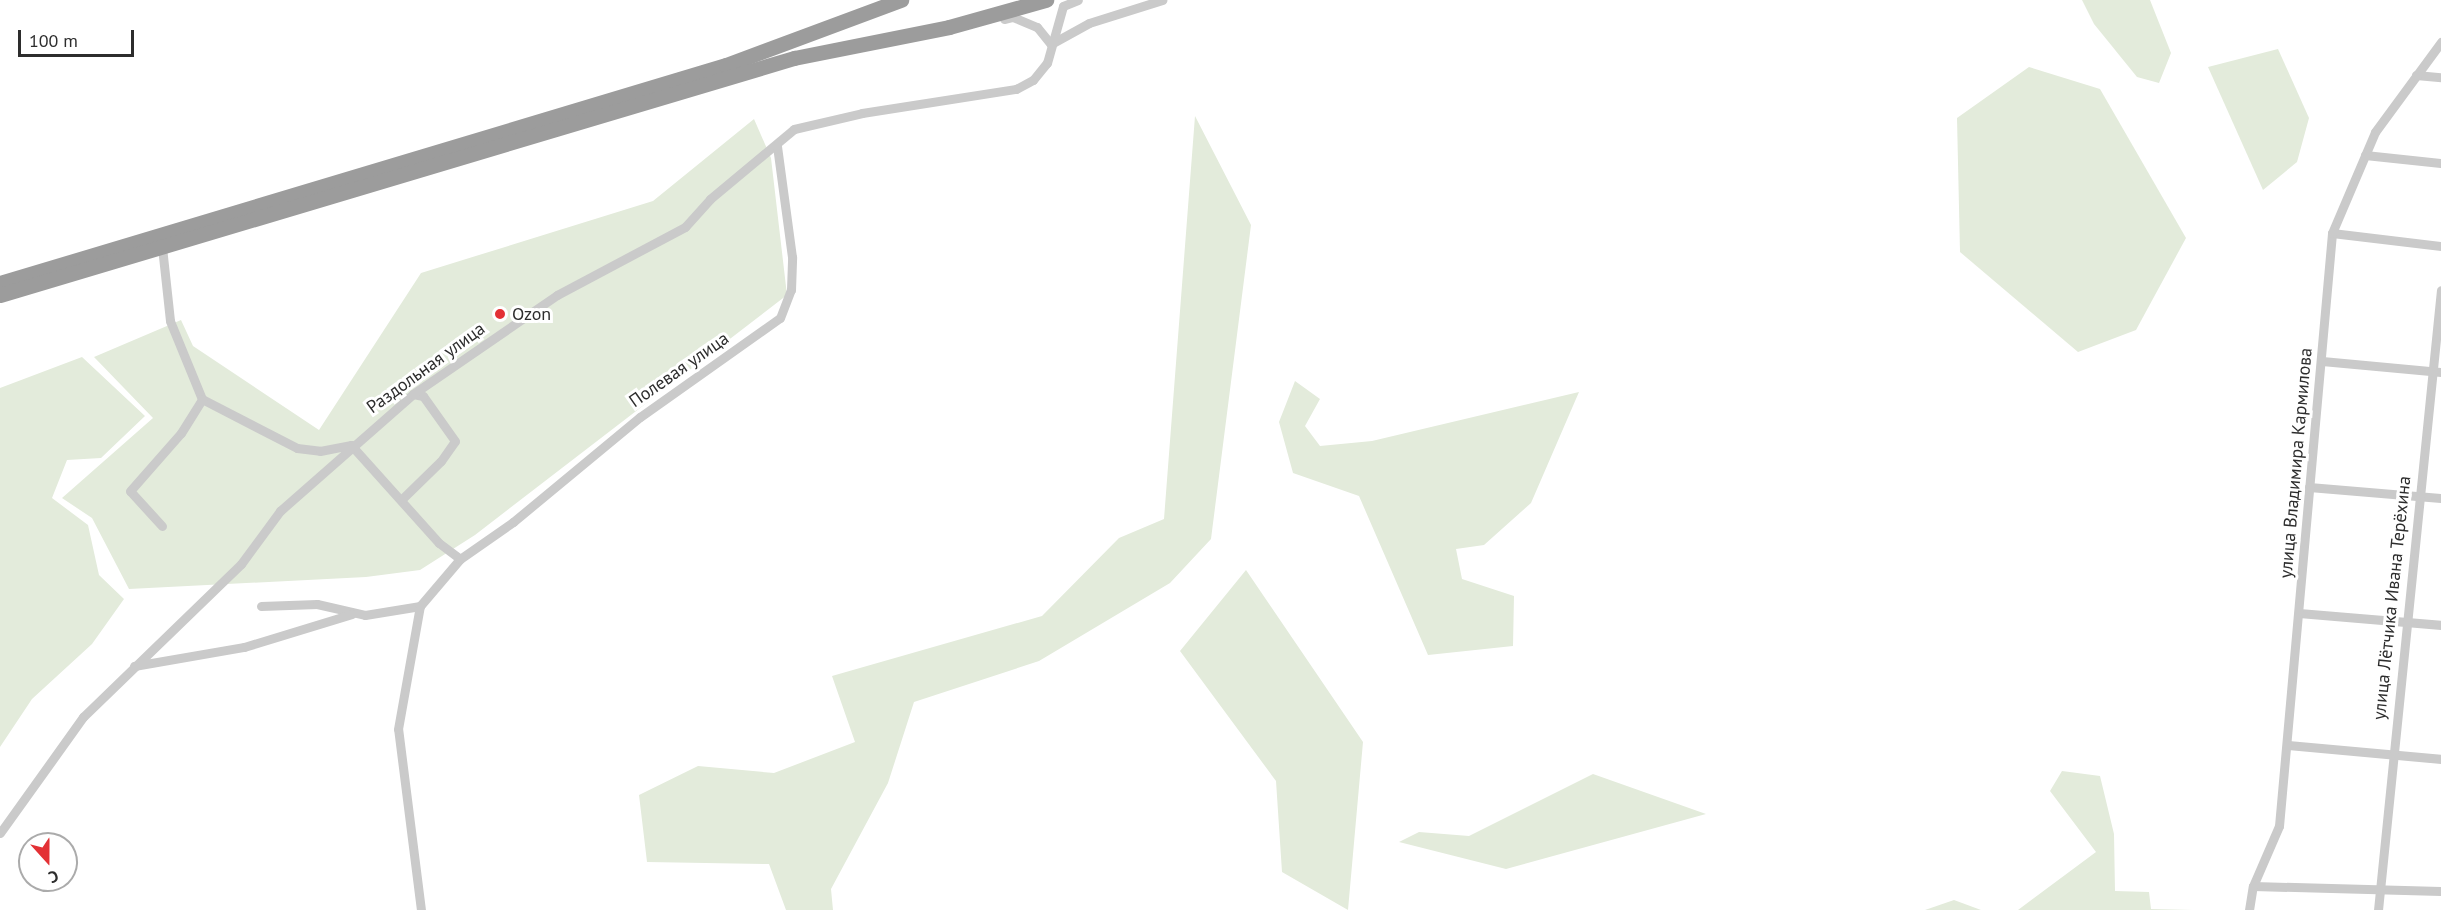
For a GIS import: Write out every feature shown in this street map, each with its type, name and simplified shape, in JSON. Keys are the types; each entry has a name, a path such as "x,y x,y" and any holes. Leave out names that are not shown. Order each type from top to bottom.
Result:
{"highway":[{"path":"0,283 775,50 901,0"},
{"path":"0,295 794,58 949,27 1047,0"}],"street":[{"name":"Раздольная улица","path":"0,833 83,717 132,666 241,564 280,511 351,445 413,394 557,296 685,226 710,199 777,146 794,129 822,120 1016,89 1033,80 1047,63 1064,6 1078,0"},
{"path":"949,27 960,30 1013,17 1037,27 1052,44 1089,23 1162,0"},
{"name":"улица Владимира Кармилова","path":"2250,910 2253,886 2279,826 2332,233 2375,132 2441,42"},
{"path":"2416,75 2441,77"},
{"name":"Полевая улица","path":"420,606 460,559 513,522 640,417 780,318 791,290 792,257 777,146"},
{"path":"2366,154 2441,163"},
{"path":"2332,233 2441,246"},
{"path":"162,248 170,321 202,399 297,448 320,451 351,445 402,499 439,543 460,559"},
{"name":"улица Лётчика Ивана Терёхина","path":"2378,910 2391,755 2408,622 2420,496 2437,371 2441,290"},
{"path":"2322,361 2437,371"},
{"path":"402,499 441,461 455,441 423,396 413,394"},
{"path":"162,526 130,491 181,433 202,399"},
{"path":"2309,487 2441,498"},
{"path":"261,606 317,604 352,614"},
{"path":"132,666 244,647 352,614 420,606 398,729 421,910"},
{"path":"2299,613 2441,625"},
{"path":"2288,745 2441,759"},
{"path":"2253,886 2441,891"}],"green space":[{"path":"2082,0 2150,0 2171,53 2159,83 2137,77 2094,24"},
{"path":"2278,49 2309,118 2297,162 2263,190 2208,67"},
{"path":"2029,67 2100,89 2186,238 2136,330 2078,352 1960,252 1957,118"},
{"path":"1195,116 1251,225 1211,539 1170,583 1039,661 914,702 888,783 831,889 833,910 786,910 769,864 647,862 639,795 698,766 774,773 855,742 832,676 1042,616 1119,538 1164,519"},
{"path":"754,119 771,158 787,295 475,535 420,570 366,577 129,589 92,518 62,498 153,418 94,357 181,320 193,346 319,430 421,273 653,201"},
{"path":"82,357 145,416 101,458 67,460 52,498 88,525 99,575 124,599 92,644 32,699 0,747 0,388"},
{"path":"1295,381 1320,399 1305,426 1320,446 1372,441 1579,392 1531,503 1484,545 1456,549 1462,579 1514,596 1513,646 1428,655 1359,496 1293,473 1279,422"},
{"path":"1246,570 1363,742 1348,910 1282,872 1276,781 1180,651"},
{"path":"2062,771 2100,776 2114,834 2115,891 2149,892 2151,909 2193,910 2018,910 2096,852 2050,791"},
{"path":"1593,774 1706,814 1506,869 1399,842 1419,832 1469,836"},
{"path":"1954,900 1981,910 1925,910"}],"place":[{"name":"Ozon","path":"500,314"}]}
